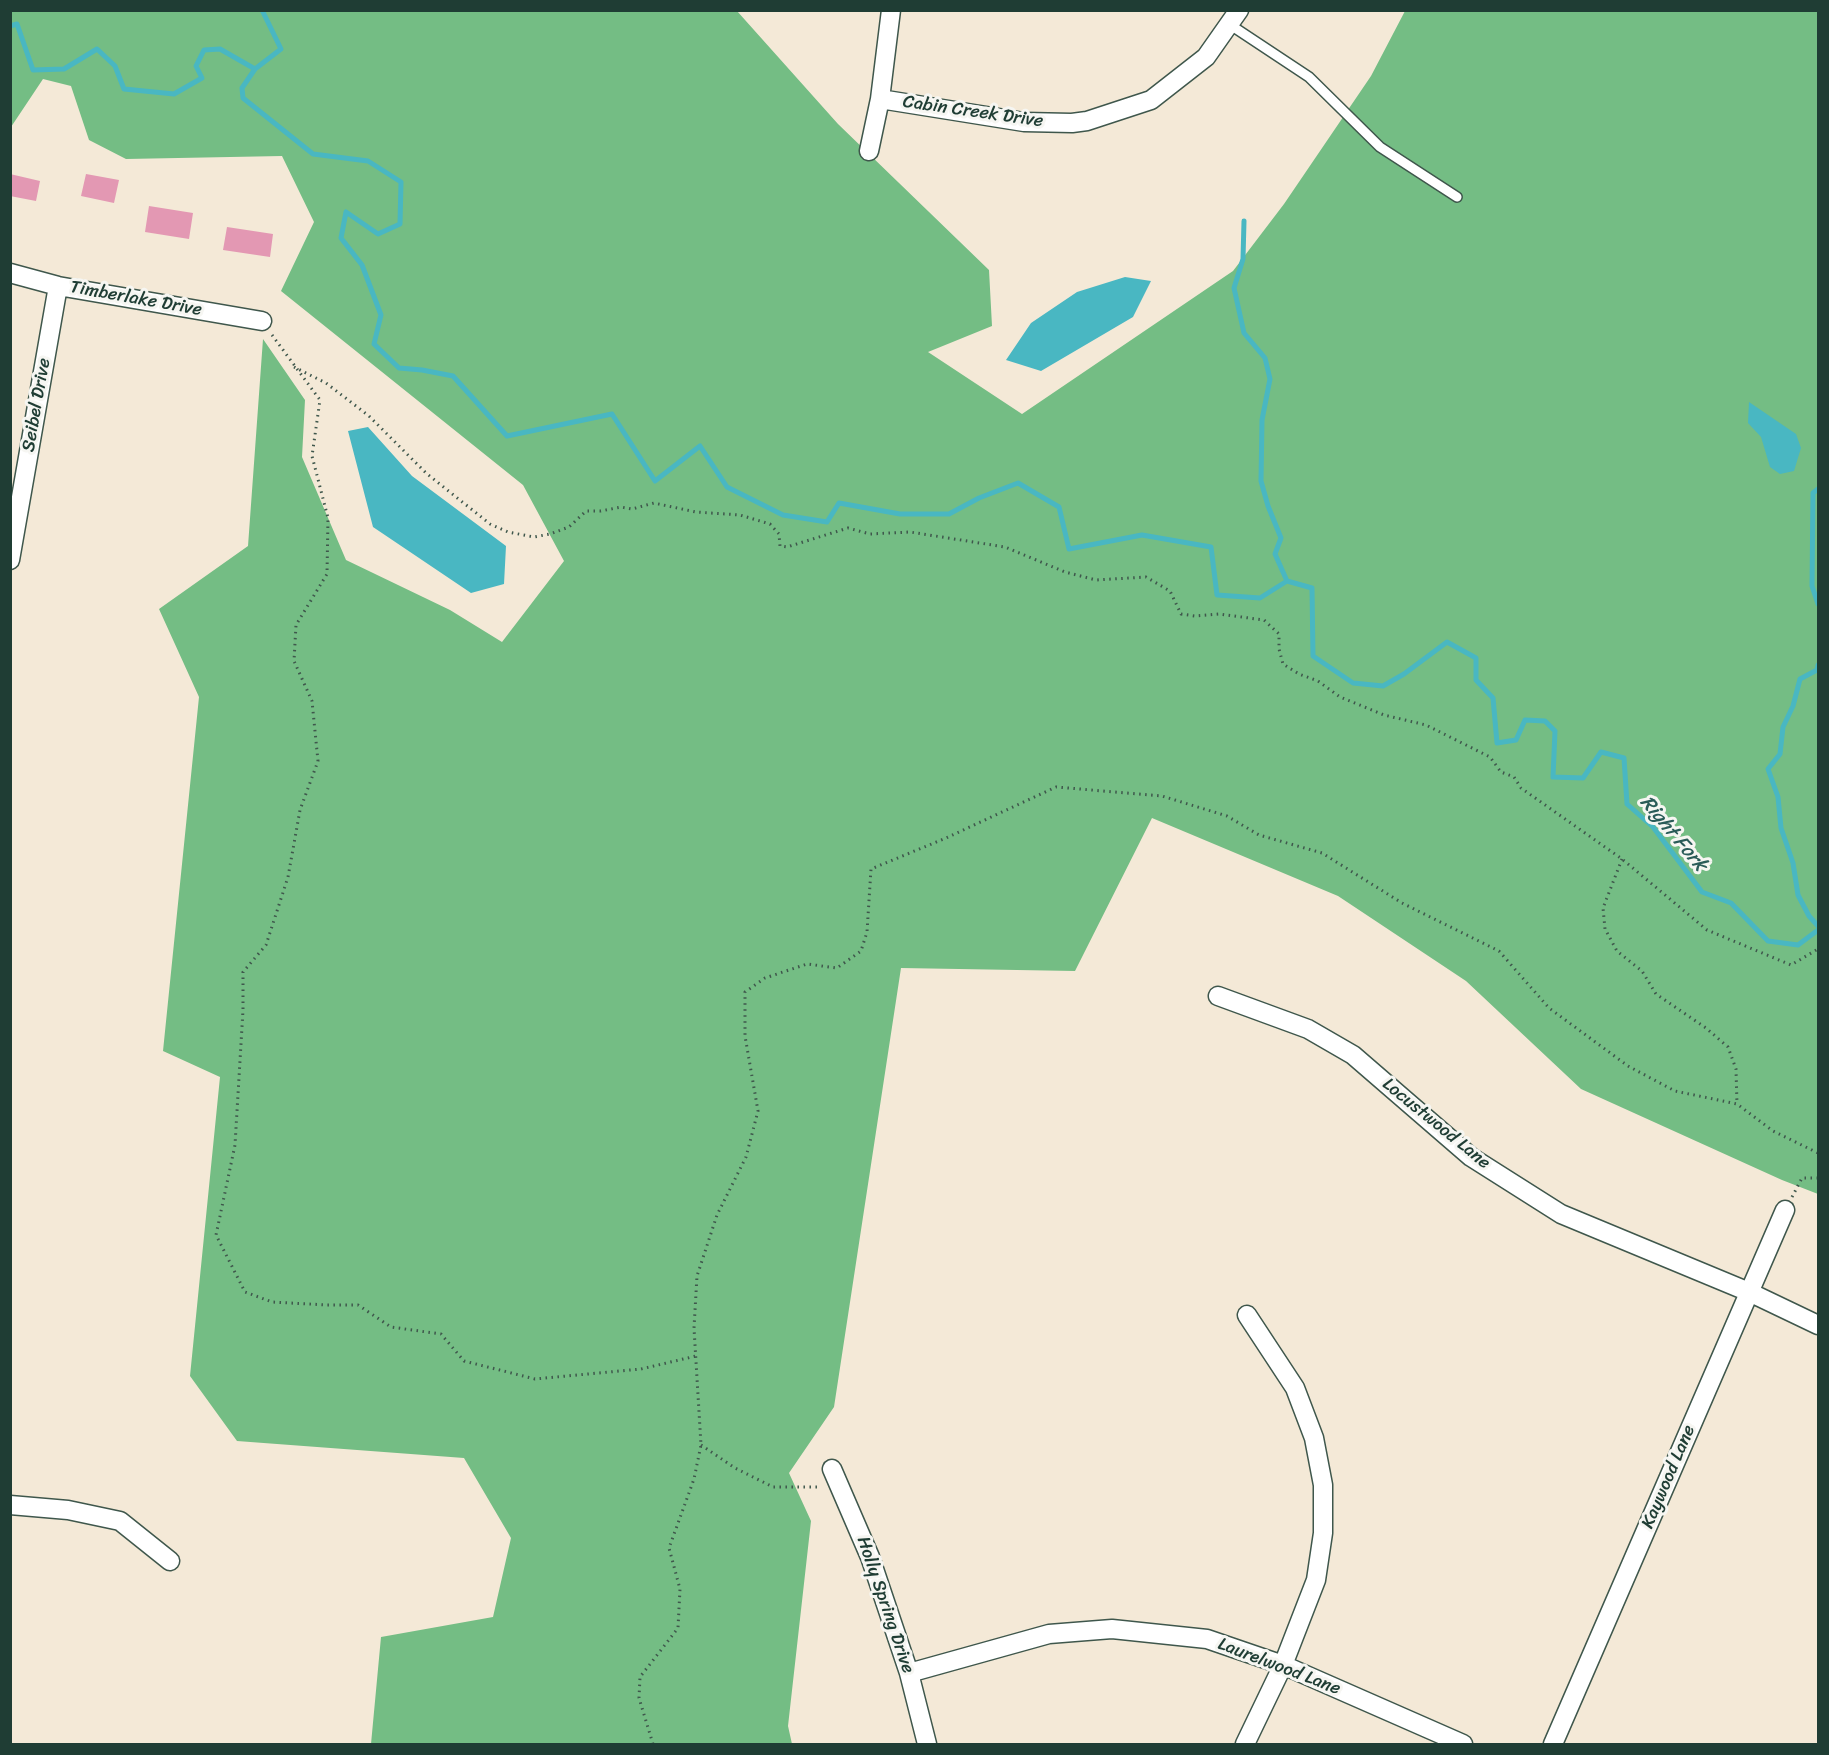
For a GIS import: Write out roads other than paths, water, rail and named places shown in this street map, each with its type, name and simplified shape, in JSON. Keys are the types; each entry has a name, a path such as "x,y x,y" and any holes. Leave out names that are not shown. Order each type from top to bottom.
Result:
{"street":[{"path":"869,151 880,99 891,10"},
{"name":"Cabin Creek Drive","path":"880,99 1024,122 1087,121 1150,100 1206,57 1234,17"},
{"name":"Timberlake Drive","path":"10,273 58,286 262,321"},
{"name":"Seibel Drive","path":"10,560 58,286"},
{"name":"Locustwood Lane","path":"1218,996 1308,1029 1353,1055 1472,1157 1561,1214 1749,1292 1818,1325"},
{"name":"Kaywood Lane","path":"1553,1744 1785,1210"},
{"path":"1245,1744 1283,1665 1316,1580 1323,1533 1323,1485 1314,1438 1295,1388 1246,1315"},
{"name":"Holly Spring Drive","path":"832,1469 870,1557 909,1673 927,1744"},
{"path":"10,1505 68,1510 120,1521 170,1561"},
{"name":"Laurelwood Lane","path":"909,1673 1049,1634 1112,1629 1207,1639 1283,1665 1463,1744"}],"lane":[{"path":"1234,17 1309,77 1380,147 1457,197"}],"water":[{"path":"1125,277 1151,281 1133,317 1041,371 1006,360 1031,323 1077,292"},
{"path":"1749,402 1796,434 1801,448 1794,471 1780,474 1770,467 1761,437 1748,423"},
{"path":"368,427 412,476 506,546 504,584 471,593 373,527 348,431"}],"waterway":[{"name":"Right Fork","path":"262,10 281,49 255,69 242,88 243,98 313,154 368,161 401,182 400,224 378,234 346,212 341,238 362,265 381,315 374,344 399,368 453,376 507,436 612,414 655,481 700,446 727,487 783,515 827,522 839,503 900,514 949,514 979,498 1018,483 1059,507 1069,549 1142,535 1211,547 1217,595 1260,598 1287,581 1312,588 1313,656 1353,683 1383,686 1404,674 1447,642 1476,658 1476,680 1493,698 1497,743 1516,740 1525,720 1545,721 1555,731 1553,777 1583,778 1601,752 1624,758 1627,804 1653,827 1702,892 1731,903 1768,941 1798,945 1818,930"},
{"path":"10,26 17,24 33,70 64,69 97,49 115,66 124,89 174,94 202,78 196,66 204,50 220,49 255,69"},
{"path":"1244,221 1243,259 1234,288 1244,333 1265,358 1270,379 1262,420 1261,481 1281,538 1275,554 1287,581"},
{"path":"1818,489 1813,493 1812,586 1818,604"},
{"path":"1818,665 1817,670 1800,679 1793,706 1783,727 1780,754 1768,769 1778,797 1781,828 1793,863 1798,895 1809,916 1818,926"}]}
